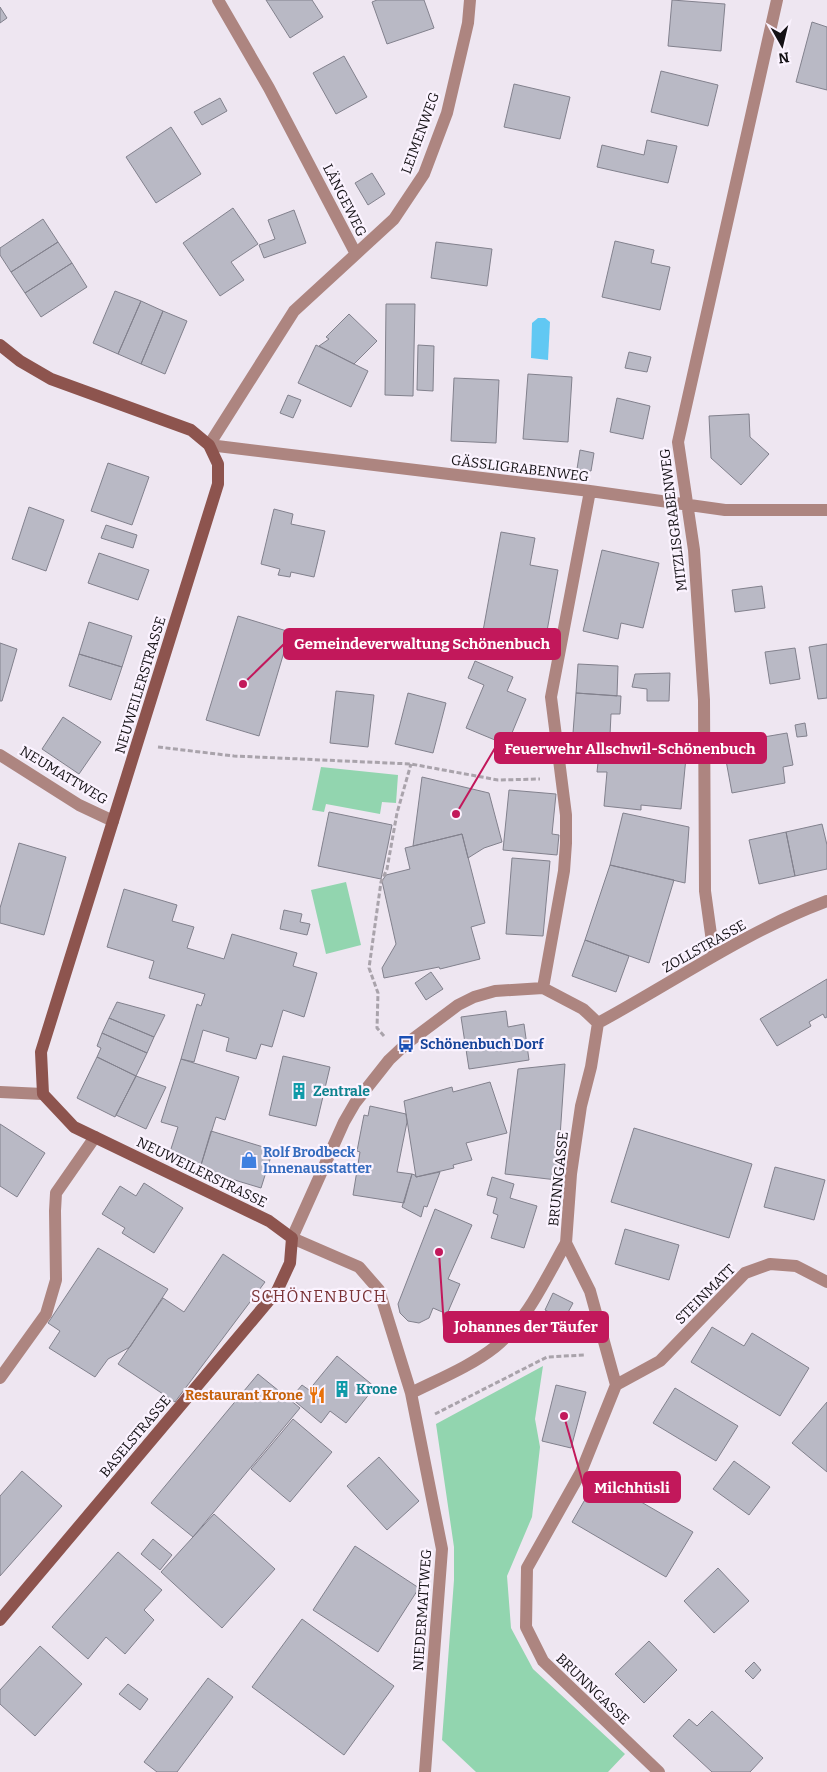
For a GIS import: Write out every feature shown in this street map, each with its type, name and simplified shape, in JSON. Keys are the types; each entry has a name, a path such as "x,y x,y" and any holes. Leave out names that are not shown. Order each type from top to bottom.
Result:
{"street":[{"name":"LÄNGEWEG","path":"209,445 294,311 356,254 269,88 218,0"},
{"name":"LEIMENWEG","path":"356,254 394,218 424,174 447,113 468,23 470,0"},
{"name":"MITZLISGRABENWEG","path":"714,956 705,891 704,700 694,550 678,442 777,0"},
{"path":"0,345 20,361 51,379 191,430 209,445"},
{"name":"GÄSSLIGRABENWEG","path":"209,445 590,491 725,510 827,510"},
{"name":"NEUWEILERSTRASSE","path":"209,445 218,464 218,484 41,1052 43,1094 74,1127 269,1220 292,1238"},
{"path":"543,988 564,871 566,843 565,806 552,697 590,491"},
{"name":"NEUMATTWEG","path":"0,755 78,805 113,821"},
{"name":"ZOLLSTRASSE","path":"598,1023 714,956 805,910 827,901"},
{"path":"292,1238 344,1122 355,1103 389,1060 406,1044 450,1010 474,997 495,991 543,988 572,1001 598,1023"},
{"name":"BRUNNGASSE","path":"598,1023 570,1174 566,1243 590,1291 616,1386 581,1472 527,1568 526,1627 543,1661 659,1772"},
{"path":"0,1092 43,1094"},
{"path":"0,1378 46,1314 56,1280 56,1193 95,1137"},
{"name":"NIEDERMATTWEG","path":"292,1238 360,1268 380,1290 411,1393 442,1549 425,1772"},
{"name":"BASELSTRASSE","path":"0,1620 277,1291 290,1263 292,1238"},
{"path":"411,1393 468,1364 494,1347 511,1332 527,1310 566,1243"},
{"name":"STEINMATT","path":"616,1386 660,1361 745,1274 770,1264 796,1266 827,1282"}],"path":[{"path":"138,744 234,756 411,764 498,780 543,779"},
{"path":"382,1034 376,1028 378,992 369,968 381,882 387,869 397,813 411,764"},
{"path":"417,1424 547,1358 607,1354"}],"green space":[{"path":"321,767 398,775 396,803 382,802 380,814 326,804 324,812 312,810"},
{"path":"346,882 361,945 326,954 311,890"},
{"path":"543,1366 535,1419 540,1447 532,1517 507,1576 511,1628 533,1669 625,1754 608,1772 476,1772 442,1740 454,1580 454,1547 436,1424"}],"water":[{"path":"538,318 545,318 550,322 548,360 531,358 532,323"}],"building":[{"path":"266,0 312,0 323,17 290,38"},
{"path":"377,0 424,0 434,28 387,44 372,2"},
{"path":"672,0 725,4 721,51 668,46"},
{"path":"0,7 7,18 0,23"},
{"path":"812,22 827,27 827,90 796,82"},
{"path":"344,56 367,97 336,114 313,73"},
{"path":"661,71 718,85 708,126 651,112"},
{"path":"514,84 570,97 560,139 504,127"},
{"path":"220,98 227,111 202,125 194,112"},
{"path":"171,127 201,174 156,203 126,157"},
{"path":"647,140 677,146 668,183 597,167 602,145 644,155"},
{"path":"372,173 385,194 368,205 355,183"},
{"path":"233,208 258,244 231,262 244,280 220,296 183,243"},
{"path":"294,210 306,243 264,258 259,245 275,239 268,220"},
{"path":"43,219 58,242 11,272 0,255 0,248"},
{"path":"615,241 654,250 651,263 670,267 660,310 602,297"},
{"path":"58,242 72,263 25,293 11,272"},
{"path":"436,242 492,249 487,286 431,278"},
{"path":"72,263 87,287 41,317 25,293"},
{"path":"115,291 141,301 118,354 93,343"},
{"path":"141,301 163,311 141,364 118,354"},
{"path":"386,304 415,304 413,396 385,395"},
{"path":"163,311 187,321 165,374 141,364"},
{"path":"349,314 377,341 354,364 319,346 329,339 326,337"},
{"path":"316,345 368,371 351,407 298,383"},
{"path":"418,345 434,346 433,391 417,390"},
{"path":"629,352 651,357 647,372 625,368"},
{"path":"528,374 572,377 568,442 523,439"},
{"path":"454,378 499,380 496,443 451,441"},
{"path":"288,395 301,400 293,418 280,413"},
{"path":"617,398 650,406 643,439 610,432"},
{"path":"749,414 750,437 769,454 741,485 711,458 709,416"},
{"path":"580,450 594,453 591,471 577,469"},
{"path":"108,463 149,477 132,525 91,511"},
{"path":"29,507 64,520 46,571 12,559"},
{"path":"274,509 293,514 291,524 325,531 314,577 291,572 290,577 278,575 280,569 261,564"},
{"path":"106,525 137,535 133,548 101,538"},
{"path":"501,532 535,538 530,565 558,570 545,642 483,631"},
{"path":"602,550 659,563 643,628 621,623 618,639 583,631"},
{"path":"99,553 149,570 138,600 88,583"},
{"path":"762,586 765,608 735,612 732,590"},
{"path":"238,616 290,632 259,736 206,720"},
{"path":"89,622 132,636 122,667 79,654"},
{"path":"0,643 17,649 2,701 0,701"},
{"path":"827,644 827,698 818,699 809,647"},
{"path":"795,648 800,679 770,684 765,652"},
{"path":"79,654 122,667 111,700 69,686"},
{"path":"475,661 513,677 507,691 526,699 507,745 466,728 484,685 468,678"},
{"path":"578,664 618,666 617,696 576,693"},
{"path":"670,673 669,701 647,701 647,689 632,687 635,674"},
{"path":"336,691 374,695 368,747 330,743"},
{"path":"408,693 446,703 433,753 395,744"},
{"path":"576,693 621,696 620,714 611,714 610,735 573,733"},
{"path":"63,717 101,742 79,774 42,749"},
{"path":"805,723 807,736 797,737 795,725"},
{"path":"642,733 688,737 681,809 641,805 641,810 604,806 607,772 597,772 601,734 641,738"},
{"path":"787,733 793,765 783,767 785,783 732,793 723,744"},
{"path":"422,777 489,793 502,842 484,848 468,858 462,834 413,846"},
{"path":"509,790 556,794 552,834 559,835 557,855 503,850"},
{"path":"329,812 392,825 381,879 318,866"},
{"path":"623,813 689,827 685,883 610,865"},
{"path":"822,824 827,845 827,869 795,876 786,832"},
{"path":"786,832 795,876 759,884 749,840"},
{"path":"462,834 485,923 471,927 480,959 440,969 439,967 384,978 382,968 396,944 382,881 386,875 410,869 405,848"},
{"path":"19,843 66,857 44,935 0,923 0,908"},
{"path":"512,858 550,861 543,936 506,934"},
{"path":"610,865 674,880 649,963 585,940"},
{"path":"124,889 177,905 172,921 194,927 187,948 224,959 232,934 297,953 293,966 317,973 304,1017 283,1010 272,1047 261,1044 256,1059 226,1051 229,1038 203,1030 194,1062 181,1059 197,1004 201,1006 205,994 149,978 154,961 107,947"},
{"path":"284,910 302,914 300,922 310,924 307,935 280,929"},
{"path":"585,940 629,956 616,992 572,976"},
{"path":"431,972 443,989 426,1000 415,983"},
{"path":"827,979 827,1017 825,1018 823,1014 809,1022 811,1026 777,1046 760,1019"},
{"path":"117,1002 165,1015 154,1037 109,1018"},
{"path":"506,1011 508,1027 524,1024 529,1060 469,1069 461,1017"},
{"path":"109,1018 154,1037 147,1053 102,1033"},
{"path":"102,1033 147,1053 136,1076 97,1057 101,1048 97,1046"},
{"name":"Zentrale","path":"283,1056 330,1067 316,1126 269,1115"},
{"path":"97,1057 136,1076 115,1117 77,1098"},
{"path":"181,1059 239,1077 225,1120 216,1117 201,1165 169,1155 178,1127 161,1122"},
{"path":"565,1064 557,1180 505,1174 518,1069"},
{"path":"136,1076 166,1087 146,1129 116,1115"},
{"path":"490,1082 507,1133 466,1143 472,1160 453,1165 454,1168 416,1177 404,1101 452,1087 453,1092"},
{"path":"370,1106 406,1114 407,1122 397,1172 412,1174 404,1203 353,1195 360,1152 357,1151 364,1115 368,1116"},
{"path":"0,1124 45,1153 17,1197 0,1186"},
{"path":"634,1128 752,1164 729,1238 611,1202"},
{"path":"211,1131 273,1150 261,1188 198,1169 201,1165"},
{"path":"775,1167 825,1180 814,1220 764,1207"},
{"path":"440,1172 427,1207 424,1206 421,1217 402,1207 412,1174 416,1177"},
{"path":"492,1177 514,1184 510,1198 537,1206 524,1248 491,1238 498,1215 493,1213 497,1198 487,1195"},
{"path":"144,1183 183,1208 154,1253 122,1233 125,1228 102,1214 120,1186 136,1196"},
{"path":"435,1209 472,1225 448,1279 460,1284 447,1314 433,1308 429,1318 419,1323 408,1321 400,1313 398,1304"},
{"path":"625,1229 679,1245 669,1280 615,1264"},
{"path":"98,1248 168,1289 130,1347 108,1359 95,1377 49,1348 60,1331 48,1323"},
{"path":"223,1254 265,1282 175,1402 118,1364 163,1298 184,1312"},
{"path":"553,1293 573,1303 564,1320 545,1310"},
{"path":"712,1327 744,1346 752,1333 809,1368 780,1416 691,1362"},
{"name":"Krone","path":"337,1356 375,1387 346,1423 330,1411 321,1423 291,1398 302,1385 309,1390"},
{"path":"258,1374 300,1408 193,1537 151,1503"},
{"path":"556,1385 586,1392 571,1448 542,1441"},
{"path":"675,1388 738,1426 716,1461 653,1423"},
{"path":"827,1402 827,1472 792,1443"},
{"path":"293,1419 332,1452 290,1502 251,1469"},
{"path":"379,1457 419,1501 387,1530 347,1486"},
{"path":"734,1461 770,1487 749,1515 713,1489"},
{"path":"22,1471 62,1506 0,1576 0,1496"},
{"path":"598,1477 693,1532 666,1577 572,1522"},
{"path":"214,1514 275,1569 222,1628 161,1572"},
{"path":"153,1539 172,1555 160,1570 141,1554"},
{"path":"355,1546 419,1588 378,1652 313,1610"},
{"path":"118,1552 162,1590 144,1610 154,1620 125,1654 106,1637 88,1659 52,1627"},
{"path":"718,1568 749,1601 714,1633 684,1601"},
{"path":"302,1619 394,1686 344,1755 252,1687"},
{"path":"649,1641 677,1670 644,1703 615,1674"},
{"path":"40,1646 82,1684 35,1736 0,1704 0,1690"},
{"path":"754,1662 761,1670 753,1679 745,1671"},
{"path":"208,1678 233,1697 177,1772 157,1772 144,1762"},
{"path":"128,1684 148,1699 140,1710 119,1694"},
{"path":"712,1711 763,1758 750,1772 712,1772 673,1736 689,1719 697,1726"}],"place":[{"name":"Gemeindeverwaltung Schönenbuch","path":"243,684"},
{"name":"Feuerwehr Allschwil-Schönenbuch","path":"456,814"},
{"name":"Schönenbuch Dorf","path":"406,1044"},
{"name":"Zentrale","path":"299,1091"},
{"name":"Rolf Brodbeck Innenausstatter","path":"249,1160"},
{"name":"Johannes der Täufer","path":"439,1252"},
{"name":"Krone","path":"342,1389"},
{"name":"Restaurant Krone","path":"317,1395"},
{"name":"Milchhüsli","path":"564,1416"}],"district":[{"name":"SCHÖNENBUCH","path":"319,1296"}]}
